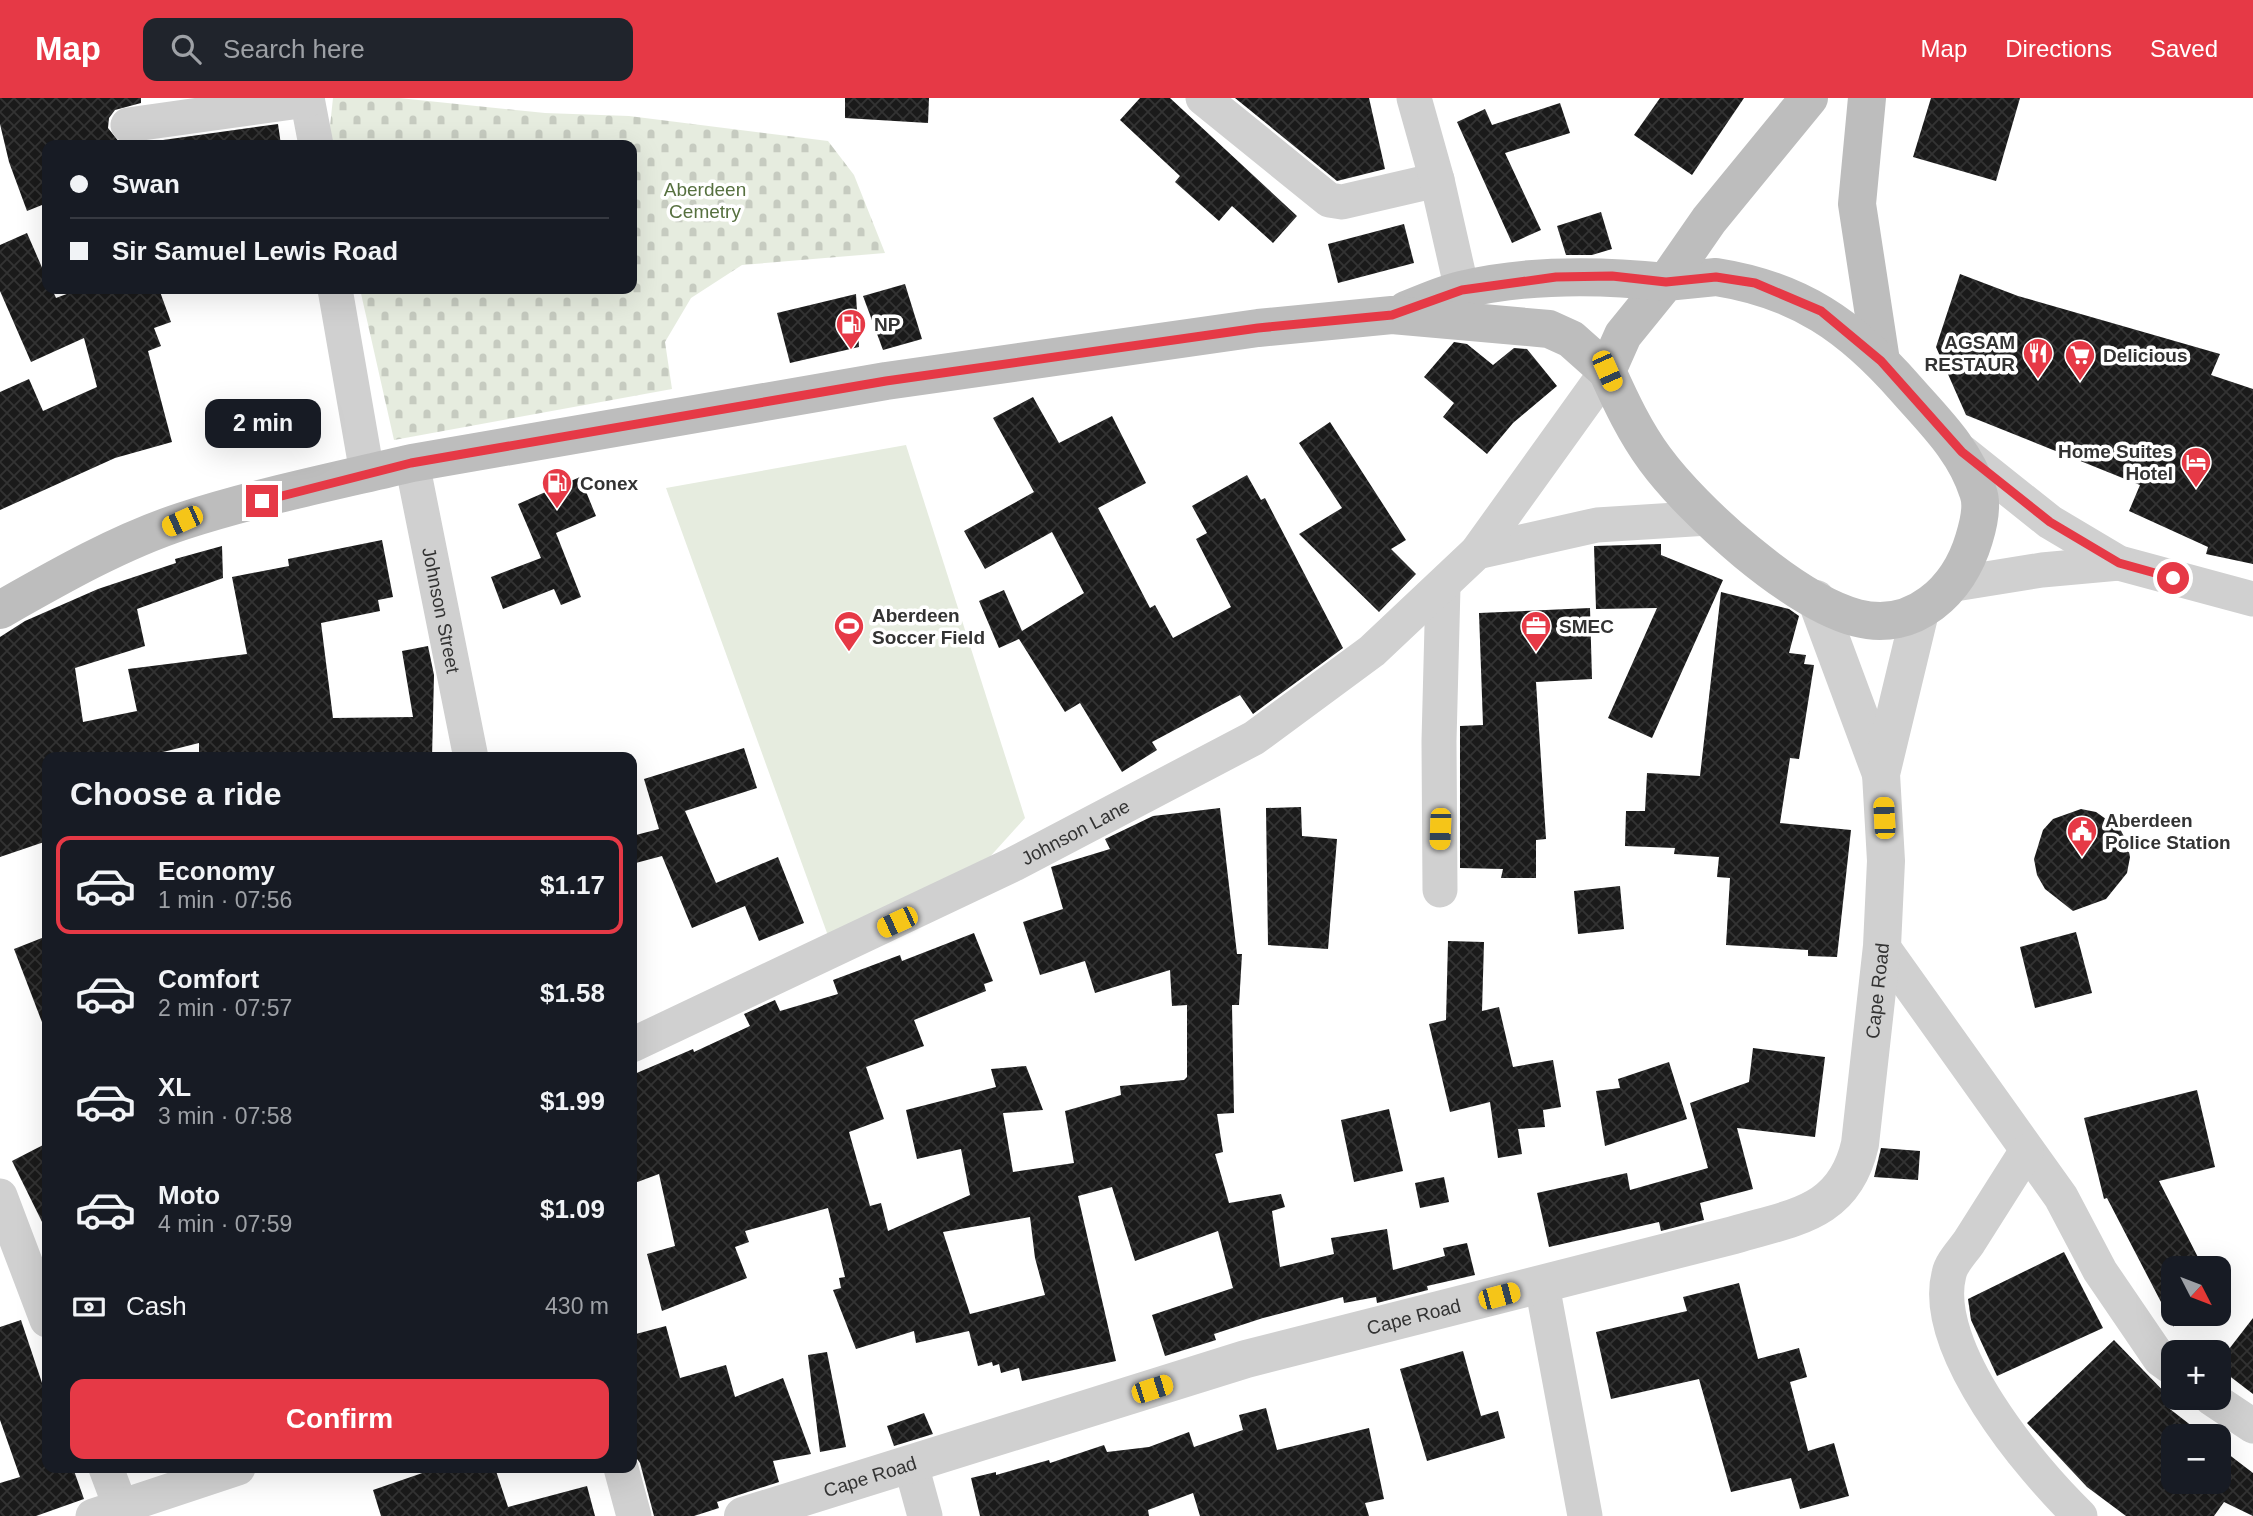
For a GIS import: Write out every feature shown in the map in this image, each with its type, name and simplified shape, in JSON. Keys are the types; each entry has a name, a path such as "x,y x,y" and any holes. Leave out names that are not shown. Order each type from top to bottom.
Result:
{"main road":[{"path":"1607,371 1623,335 1666,282 1709,220 1809,98"},
{"path":"1867,98 1857,204 1881,361"},
{"path":"0,610 99,557 182,521 411,463 886,381 1258,328 1392,315 1549,329 1571,339 1607,371 1631,423 1656,461 1708,518 1772,572 1816,599 1857,618 1894,620 1920,612 1939,600 1955,584 1969,558 1978,526 1980,495 1962,452 1881,361 1821,311 1755,283 1716,277 1666,282 1612,276 1556,277 1462,290 1392,315"}],"street":[{"path":"1203,98 1329,200 1342,202 1437,180"},
{"path":"1415,98 1462,290"},
{"path":"128,125 307,99 315,140"},
{"path":"336,294 367,473"},
{"name":"Johnson Lane","path":"637,1043 1014,864 1254,738 1371,651 1443,587 1477,552 1607,371"},
{"path":"1962,452 2050,522 2119,563 2253,599"},
{"name":"Johnson Street","path":"411,463 470,752"},
{"path":"1477,552 1597,525 1708,518"},
{"path":"1955,584 2042,570 2119,563"},
{"path":"1440,890 1439,741 1443,587"},
{"name":"Cape Road","path":"1816,599 1881,774"},
{"name":"Cape Road","path":"743,1516 779,1502 911,1465 1246,1359 1779,1222 1802,1215 1834,1195 1854,1168 1860,1144 1882,946 1886,861 1881,774 1920,612"},
{"path":"1882,946 2026,1152 2062,1198 2100,1271 2161,1360"},
{"path":"2026,1152 1949,1273 1949,1316 1962,1357 2006,1433 2052,1489 2080,1516"},
{"path":"0,1196 42,1307"},
{"path":"1542,1284 1585,1516"},
{"path":"2229,1410 2253,1426"},
{"path":"911,1465 925,1516"},
{"path":"107,1473 113,1513 224,1473"},
{"path":"622,1473 634,1516"}],"green space":[{"name":"Aberdeen Cemetry","path":"333,98 399,98 545,113 629,116 828,141 854,175 885,253 742,265 691,298 665,342 672,389 394,440 361,294 637,294 637,140 329,140"},
{"name":"Aberdeen Soccer Field","path":"906,445 1025,818 968,881 831,944 666,488"}],"building":[{"path":"0,98 141,98 141,103 115,110 109,118 108,128 118,140 42,140 42,205 27,211 9,162 0,124"},
{"path":"845,98 929,98 928,123 845,118"},
{"path":"1140,98 1170,98 1297,216 1273,243 1232,206 1219,221 1175,182 1180,176 1120,120"},
{"path":"1235,98 1369,98 1385,169 1337,181"},
{"path":"1660,98 1744,98 1692,175 1634,135"},
{"path":"1931,98 2020,98 1996,181 1913,157"},
{"path":"1560,103 1570,133 1505,153 1541,230 1512,243 1457,122 1485,109 1492,125"},
{"path":"278,124 280,140 163,140"},
{"path":"1601,212 1612,249 1592,255 1566,255 1557,226"},
{"path":"1404,224 1414,263 1338,283 1328,244"},
{"path":"27,233 42,268 42,294 54,294 56,298 67,294 161,294 171,322 154,328 161,346 148,351 172,442 115,458 0,510 0,392 29,379 43,411 97,387 84,338 31,362 0,291 0,245"},
{"name":"Delicious","path":"1960,274 2018,296 2220,354 2211,375 2253,389 2253,564 2206,554 2208,547 2129,511 2140,485 1966,415 1936,347"},
{"path":"905,284 922,339 883,350 863,296"},
{"path":"856,294 859,347 790,363 777,313"},
{"path":"1454,342 1467,344 1493,365 1514,348 1527,349 1557,386 1513,423 1487,454 1443,417 1454,403 1424,377"},
{"path":"1033,397 1059,443 1112,416 1146,483 1098,508 1150,608 1155,605 1173,638 1231,607 1196,539 1207,533 1192,506 1247,475 1261,500 1265,498 1343,648 1253,714 1240,695 1152,742 1157,750 1122,772 1080,703 1065,712 1019,639 999,648 979,601 1004,590 1022,631 1084,593 1052,532 985,569 964,531 1034,492 993,418"},
{"path":"1330,422 1406,540 1391,549 1416,574 1379,612 1299,534 1342,508 1299,443"},
{"path":"580,477 596,516 556,533 581,597 561,605 554,589 503,609 491,577 541,558 518,504"},
{"path":"382,540 393,597 378,600 380,611 321,623 333,718 413,717 402,651 428,646 434,675 432,752 199,752 199,743 163,752 42,752 42,843 0,857 0,637 25,621 98,589 176,563 175,559 222,546 223,578 137,609 145,646 75,668 83,722 137,711 128,669 247,654 232,577 289,566 288,559"},
{"path":"1661,544 1661,555 1723,580 1652,738 1608,718 1657,608 1596,609 1594,546"},
{"path":"1721,592 1789,609 1799,616 1789,653 1806,655 1804,664 1814,665 1799,759 1790,758 1780,823 1851,830 1837,957 1808,956 1808,950 1726,945 1730,878 1717,877 1719,857 1674,854 1675,848 1625,846 1626,811 1645,811 1647,773 1700,776"},
{"path":"1590,608 1592,679 1536,682 1546,839 1536,840 1536,878 1501,878 1503,869 1460,868 1460,726 1483,725 1479,613"},
{"path":"744,748 757,788 685,811 716,883 778,857 804,923 759,941 745,906 692,928 662,856 637,863 637,835 659,829 644,779"},
{"path":"1301,807 1302,836 1337,839 1328,949 1268,945 1266,808"},
{"path":"1220,808 1237,954 1242,954 1239,1005 1232,1005 1234,1113 1217,1114 1223,1152 1215,1154 1229,1203 1281,1194 1285,1207 1272,1211 1280,1267 1334,1254 1331,1238 1387,1229 1393,1270 1445,1256 1443,1248 1467,1243 1475,1275 1427,1286 1428,1290 1377,1303 1376,1297 1344,1303 1343,1297 1214,1334 1216,1340 1165,1356 1152,1315 1233,1288 1218,1231 1135,1261 1112,1187 1078,1196 1116,1361 1022,1381 1019,1368 1001,1373 999,1364 993,1366 992,1362 978,1366 969,1331 916,1343 914,1331 856,1349 833,1290 841,1288 839,1278 845,1277 828,1208 745,1231 749,1242 735,1247 747,1278 662,1311 647,1254 675,1246 659,1174 637,1182 637,1073 693,1049 694,1052 750,1026 744,1014 775,1000 780,1011 838,994 833,980 900,955 902,961 974,933 993,981 984,984 986,991 914,1020 924,1046 866,1067 884,1119 849,1132 870,1206 881,1203 888,1231 970,1195 961,1149 917,1159 906,1110 996,1087 991,1069 1026,1066 1043,1110 1003,1113 1013,1172 1074,1163 1065,1111 1121,1095 1120,1086 1184,1080 1187,1077 1187,1005 1172,1006 1170,970 1095,993 1085,961 1040,975 1023,922 1063,909 1051,867 1110,849 1105,839 1153,816","holes":["1030,1217 1035,1258 1045,1295 970,1314 943,1232"]},
{"name":"Aberdeen Police Station","path":"2081,809 2096,812 2120,829 2127,842 2130,857 2127,873 2106,899 2073,911 2045,889 2037,875 2034,859 2043,830 2053,819"},
{"path":"1620,886 1624,929 1578,934 1574,891"},
{"path":"2076,932 2092,993 2035,1008 2020,947"},
{"path":"42,938 42,1022 14,949"},
{"path":"1448,941 1484,942 1482,1011 1499,1007 1513,1067 1553,1060 1561,1107 1543,1110 1545,1127 1518,1129 1522,1154 1498,1158 1490,1102 1450,1112 1429,1024 1446,1020"},
{"path":"1753,1048 1825,1057 1815,1137 1737,1128 1753,1189 1700,1203 1704,1220 1661,1231 1659,1222 1549,1247 1537,1193 1627,1173 1630,1190 1708,1168 1690,1103 1749,1082"},
{"path":"1669,1062 1687,1119 1605,1146 1596,1091 1620,1088 1618,1079"},
{"path":"2197,1090 2215,1167 2159,1181 2197,1256 2161,1256 2161,1302 2107,1198 2104,1199 2084,1118"},
{"path":"1389,1109 1403,1171 1354,1182 1341,1120"},
{"path":"42,1146 42,1222 12,1161"},
{"path":"1881,1148 1920,1151 1918,1180 1874,1177"},
{"path":"1444,1177 1449,1202 1420,1208 1415,1183"},
{"path":"2064,1252 2103,1328 1997,1376 1971,1320 1968,1299"},
{"path":"1739,1283 1758,1359 1799,1348 1807,1377 1790,1382 1808,1451 1834,1443 1849,1496 1800,1509 1791,1478 1731,1492 1699,1379 1611,1399 1596,1332 1687,1311 1683,1297"},
{"path":"2253,1318 2253,1394 2231,1377 2231,1346"},
{"path":"21,1320 42,1383 42,1473 75,1473 84,1499 36,1516 0,1516 0,1483 20,1477 0,1420 0,1327"},
{"path":"666,1326 680,1378 726,1365 735,1397 783,1378 811,1454 773,1461 779,1482 717,1502 719,1508 694,1516 654,1516 637,1459 637,1334"},
{"path":"2114,1340 2161,1389 2161,1410 2171,1410 2189,1424 2161,1424 2161,1494 2231,1494 2231,1456 2253,1473 2253,1516 2224,1502 2214,1516 2126,1516 2087,1487 2027,1423"},
{"path":"1463,1351 1481,1416 1498,1411 1505,1438 1427,1461 1400,1369"},
{"path":"827,1352 846,1447 820,1452 808,1355"},
{"path":"1266,1408 1277,1450 1369,1428 1384,1499 1365,1503 1369,1516 1200,1516 1193,1493 1148,1510 1149,1516 980,1516 971,1478 996,1472 996,1475 1049,1460 1050,1463 1104,1445 1107,1452 1149,1447 1189,1432 1194,1447 1243,1430 1239,1415"},
{"path":"924,1413 933,1434 894,1446 887,1426"},
{"path":"422,1473 497,1473 508,1507 587,1486 595,1516 381,1516 373,1490"}],"place":[{"name":"NP","path":"851,351"},
{"name":"AGSAM RESTAUR","path":"2038,380"},
{"name":"Delicious","path":"2080,382"},
{"name":"Home Suites Hotel","path":"2196,489"},
{"name":"Conex","path":"557,510"},
{"name":"Aberdeen Soccer Field","path":"849,653"},
{"name":"SMEC","path":"1536,653"},
{"name":"Aberdeen Police Station","path":"2082,858"}],"route":[{"path":"262,501 411,463 886,381 1258,328 1392,315 1462,290 1556,277 1612,276 1666,282 1716,277 1755,283 1821,311 1881,361 1962,452 2050,522 2119,563 2173,578"}]}
